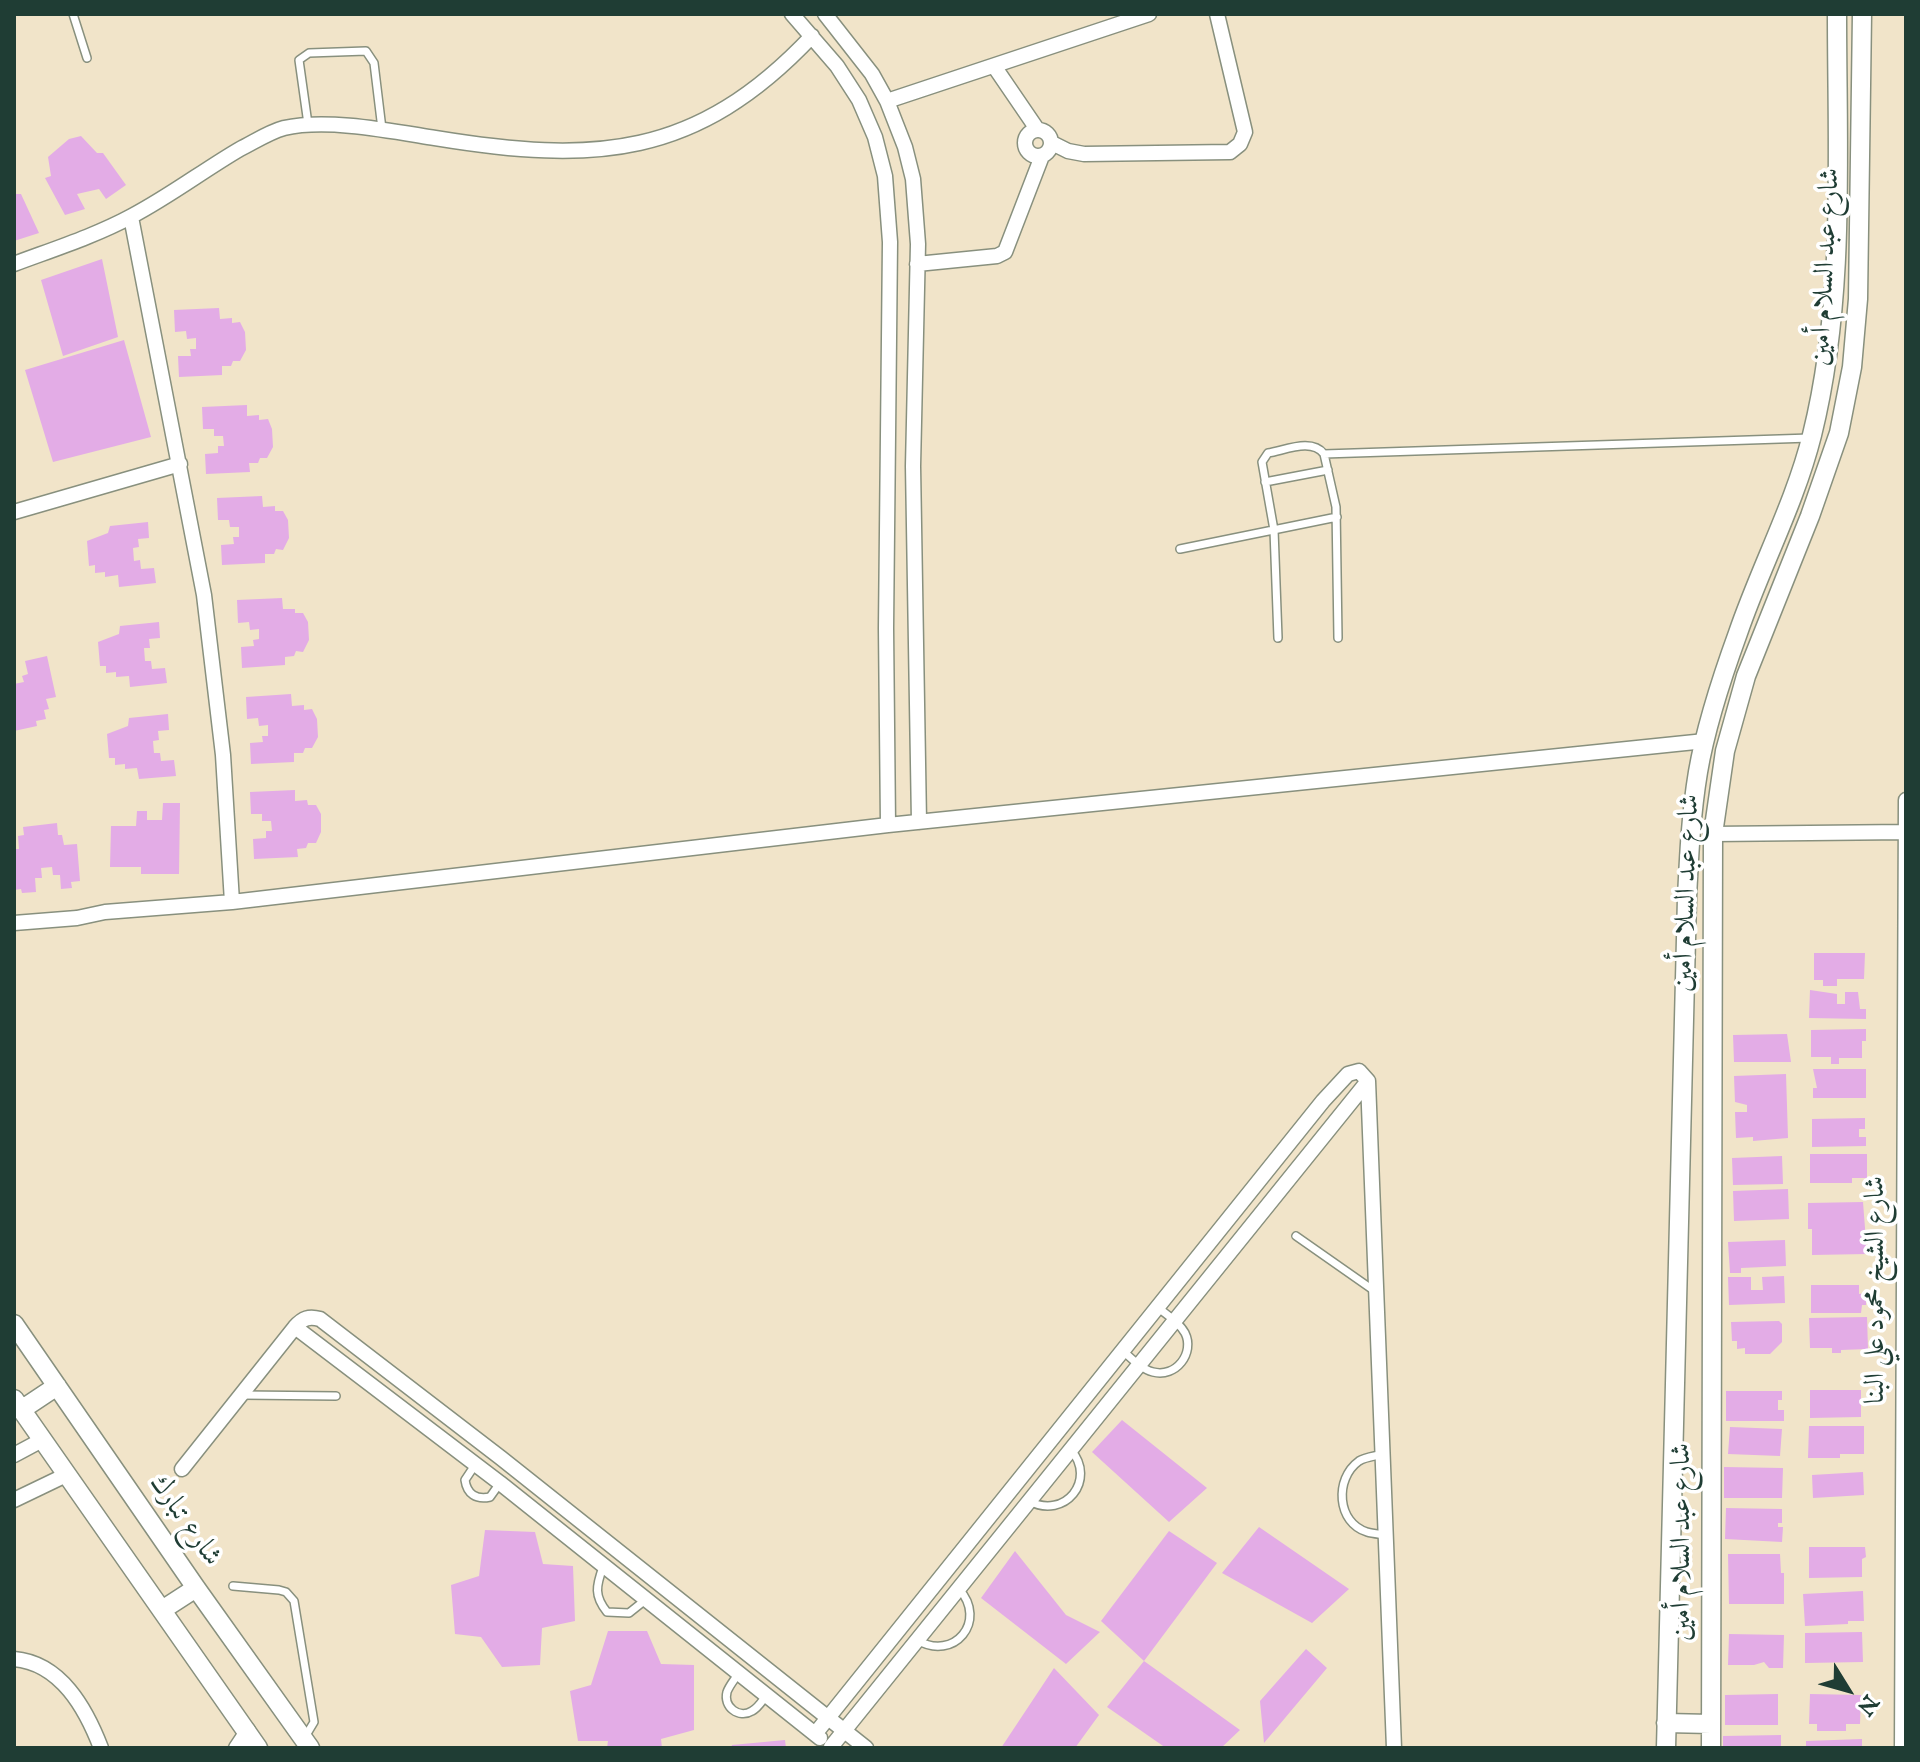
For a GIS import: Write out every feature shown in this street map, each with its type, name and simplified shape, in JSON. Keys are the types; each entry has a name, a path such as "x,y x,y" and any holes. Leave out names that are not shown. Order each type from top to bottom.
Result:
{"street":[{"path":"792,14 837,66 859,100 875,137 885,176 889,221 888,825"},
{"path":"825,14 872,74 887,101 905,147 913,179 917,264 913,481 919,822"},
{"path":"887,101 1149,14"},
{"path":"994,66 1037,129 1048,133 1052,143 1068,151 1084,154 1230,152 1245,132 1217,14"},
{"name":"شارع عبد السلام أمين","path":"1666,1748 1687,898 1692,813 1705,741 1738,633 1787,509 1811,438 1828,364 1835,289 1837,14"},
{"name":"شارع عبد السلام أمين","path":"1711,1748 1713,834 1725,751 1746,676 1839,433 1852,367 1858,299 1862,14"},
{"path":"14,264 131,217 255,141 283,128 309,126 382,130 471,144 568,152 637,145 680,131 752,92 812,36"},
{"path":"1037,129 1028,134 1025,145 1031,154 1042,156"},
{"path":"917,264 997,256 1005,252 1042,156 1052,143"},
{"path":"131,217 204,595 222,740 232,902"},
{"path":"889,221 916,219"},
{"path":"14,512 180,464"},
{"path":"14,923 232,902 888,825 1705,741"},
{"name":"شارع الشيخ محمود علي البنا","path":"1902,1748 1906,800"},
{"path":"1713,834 1905,832"},
{"path":"815,1734 1122,1350 1348,1074 1359,1071 1368,1081 1394,1748"},
{"path":"295,1327 500,1483 644,1601 832,1747 1368,1081"},
{"path":"182,1469 295,1327 301,1320 311,1317 329,1326 866,1748"},
{"name":"شارع تبارك","path":"14,1324 307,1744"},
{"path":"57,1386 18,1404 258,1748"},
{"path":"14,1455 42,1440"},
{"path":"14,1500 66,1475"},
{"path":"162,1610 196,1588"},
{"path":"14,1659 45,1669 64,1683 81,1704 101,1748"},
{"path":"1666,1723 1711,1724"},
{"path":"236,1748 248,1730"}],"lane":[{"path":"73,14 87,58"},
{"path":"309,126 299,60 302,56 309,53 366,51 374,63 382,130"},
{"path":"1324,454 1811,438"},
{"path":"1278,638 1274,530 1262,462 1268,453 1310,445 1324,454 1337,517 1338,638"},
{"path":"1265,482 1328,470"},
{"path":"1180,549 1337,517"},
{"path":"1296,1236 1378,1293"},
{"path":"1122,1350 1139,1365 1154,1372 1171,1371 1184,1359 1188,1342 1186,1334 1157,1307"},
{"path":"241,1395 336,1396"},
{"path":"1029,1501 1052,1507 1061,1505 1074,1495 1079,1487 1081,1471 1071,1450"},
{"path":"1383,1454 1360,1460 1345,1477 1341,1498 1348,1518 1365,1532 1386,1535"},
{"path":"475,1465 465,1480 470,1493 483,1499 490,1497 500,1483"},
{"path":"603,1567 596,1586 598,1599 607,1612 629,1613 644,1601"},
{"path":"233,1586 279,1590 286,1592 294,1601 314,1722 307,1744"},
{"path":"917,1640 924,1645 941,1647 963,1635 970,1611 958,1589"},
{"path":"738,1674 727,1690 727,1702 733,1711 744,1714 755,1710 766,1696"}],"building":[{"path":"81,136 97,153 103,153 126,185 106,199 99,189 77,194 85,209 65,215 45,178 51,176 48,157 69,139"},
{"path":"14,194 21,194 39,233 14,241"},
{"path":"102,259 118,337 63,356 41,280"},
{"path":"219,308 220,319 232,318 232,323 240,322 245,332 246,350 240,361 233,361 231,366 222,366 222,375 179,377 178,356 191,356 190,349 196,349 196,338 187,339 186,331 175,332 174,310"},
{"path":"124,340 151,437 53,462 25,370"},
{"path":"247,405 247,416 259,415 259,420 268,419 272,429 273,447 267,458 260,458 258,463 249,463 250,472 206,474 205,454 218,453 218,446 224,446 223,436 214,436 214,429 203,429 202,407"},
{"path":"262,496 263,507 275,506 275,511 283,511 288,520 289,538 283,550 276,549 274,554 265,554 265,563 222,565 221,545 234,544 233,537 239,537 239,527 230,527 229,520 218,520 217,498"},
{"path":"148,522 149,538 138,539 139,547 133,548 134,561 140,560 141,569 154,568 156,583 119,587 118,575 105,577 105,572 95,573 95,565 89,566 87,541 108,533 110,526"},
{"path":"282,598 283,609 303,613 308,622 309,640 303,652 296,651 294,656 285,657 285,665 242,668 241,647 254,646 253,640 259,639 259,629 250,630 249,622 238,623 237,600"},
{"path":"159,622 160,638 149,639 150,648 144,648 145,661 151,661 152,669 165,668 167,683 130,687 129,676 116,677 116,672 106,673 106,666 100,666 98,642 119,634 120,626"},
{"path":"47,656 56,697 46,699 49,709 44,710 46,719 36,721 37,726 14,731 14,684 24,682 22,676 28,674 25,661"},
{"path":"291,694 292,706 304,705 304,710 312,709 317,719 318,737 312,748 305,748 303,753 294,753 294,762 251,764 250,743 263,742 262,736 268,736 268,725 259,726 258,718 247,719 246,697"},
{"path":"168,714 169,730 158,731 159,740 153,741 154,753 160,753 161,761 174,760 176,776 139,779 137,768 125,769 125,764 115,765 115,758 109,758 107,734 128,726 129,718"},
{"path":"295,790 295,801 307,800 308,805 316,805 321,814 321,832 316,843 308,843 306,848 297,849 298,857 254,859 253,839 266,838 266,831 272,831 271,821 262,821 262,814 251,814 250,792"},
{"path":"163,803 180,803 179,874 141,874 141,867 110,867 111,826 136,826 137,811 147,811 147,820 162,820"},
{"path":"57,823 58,835 62,835 64,845 77,844 80,881 71,882 72,888 61,889 60,875 53,875 52,867 41,868 42,878 35,878 36,892 14,890 14,849 19,849 18,836 24,835 23,827"},
{"path":"1814,953 1865,953 1864,979 1837,979 1837,986 1823,986 1823,980 1814,980"},
{"path":"1810,990 1837,994 1837,1004 1845,1004 1845,992 1858,992 1860,1009 1866,1009 1866,1019 1809,1018"},
{"path":"1866,1029 1862,1058 1839,1058 1839,1064 1831,1064 1831,1057 1811,1057 1811,1030"},
{"path":"1787,1034 1791,1062 1734,1062 1733,1035"},
{"path":"1813,1069 1866,1069 1866,1098 1813,1098 1813,1088 1817,1088"},
{"path":"1786,1074 1788,1138 1753,1141 1753,1137 1736,1138 1735,1112 1747,1112 1747,1105 1735,1102 1734,1076"},
{"path":"1865,1118 1865,1129 1859,1129 1859,1137 1866,1137 1866,1146 1812,1147 1812,1119"},
{"path":"1810,1154 1867,1154 1867,1178 1852,1178 1852,1183 1810,1183"},
{"path":"1782,1156 1783,1184 1733,1185 1732,1158"},
{"path":"1788,1189 1789,1219 1734,1221 1733,1191"},
{"path":"1863,1202 1867,1254 1812,1255 1808,1203"},
{"path":"1785,1240 1786,1266 1741,1268 1741,1273 1730,1273 1728,1242"},
{"path":"1784,1276 1785,1303 1729,1305 1728,1277 1751,1277 1751,1290 1763,1290 1762,1277"},
{"path":"1811,1285 1859,1285 1859,1294 1866,1293 1866,1305 1862,1305 1861,1313 1811,1313"},
{"path":"1867,1317 1868,1349 1832,1353 1832,1348 1810,1348 1809,1318"},
{"path":"1779,1321 1782,1324 1782,1342 1770,1354 1745,1354 1745,1348 1737,1349 1737,1341 1732,1341 1731,1322"},
{"path":"1810,1390 1861,1390 1861,1417 1810,1418"},
{"path":"1726,1391 1782,1391 1778,1410 1784,1410 1784,1421 1726,1421"},
{"path":"1122,1420 1207,1488 1169,1522 1092,1452"},
{"path":"1809,1426 1864,1426 1864,1454 1808,1458"},
{"path":"1730,1427 1782,1429 1780,1456 1728,1454"},
{"path":"1724,1467 1783,1468 1782,1498 1724,1498"},
{"path":"1863,1472 1864,1495 1813,1498 1812,1475"},
{"path":"1726,1508 1782,1509 1782,1523 1778,1523 1778,1527 1783,1527 1782,1542 1725,1539"},
{"path":"1259,1527 1349,1589 1312,1623 1222,1573"},
{"path":"485,1530 535,1532 543,1564 573,1566 575,1621 542,1628 540,1665 502,1667 481,1637 455,1634 451,1585 479,1576"},
{"path":"1169,1531 1217,1563 1144,1661 1101,1621"},
{"path":"1809,1547 1865,1547 1862,1577 1809,1578"},
{"path":"1015,1551 1066,1615 1100,1632 1066,1664 981,1598"},
{"path":"1728,1554 1780,1554 1781,1573 1784,1573 1784,1604 1729,1604"},
{"path":"1863,1591 1864,1621 1805,1626 1803,1594"},
{"path":"608,1631 647,1631 661,1664 694,1665 694,1730 661,1739 662,1748 607,1748 608,1741 578,1741 570,1691 591,1685"},
{"path":"1862,1632 1863,1662 1805,1663 1805,1633"},
{"path":"1729,1634 1784,1635 1783,1668 1769,1668 1764,1662 1728,1665"},
{"path":"1306,1649 1327,1668 1264,1743 1260,1701"},
{"path":"1144,1661 1240,1730 1221,1748 1166,1748 1107,1707"},
{"path":"1054,1668 1099,1715 1075,1748 1001,1748"},
{"path":"1778,1694 1778,1725 1725,1725 1725,1695"},
{"path":"1810,1694 1861,1695 1860,1724 1846,1724 1846,1731 1817,1731 1817,1724 1809,1724"},
{"path":"1781,1735 1781,1748 1723,1748 1723,1736"},
{"path":"1862,1739 1862,1748 1806,1748 1806,1741"},
{"path":"785,1740 786,1748 731,1748 732,1745"}]}
